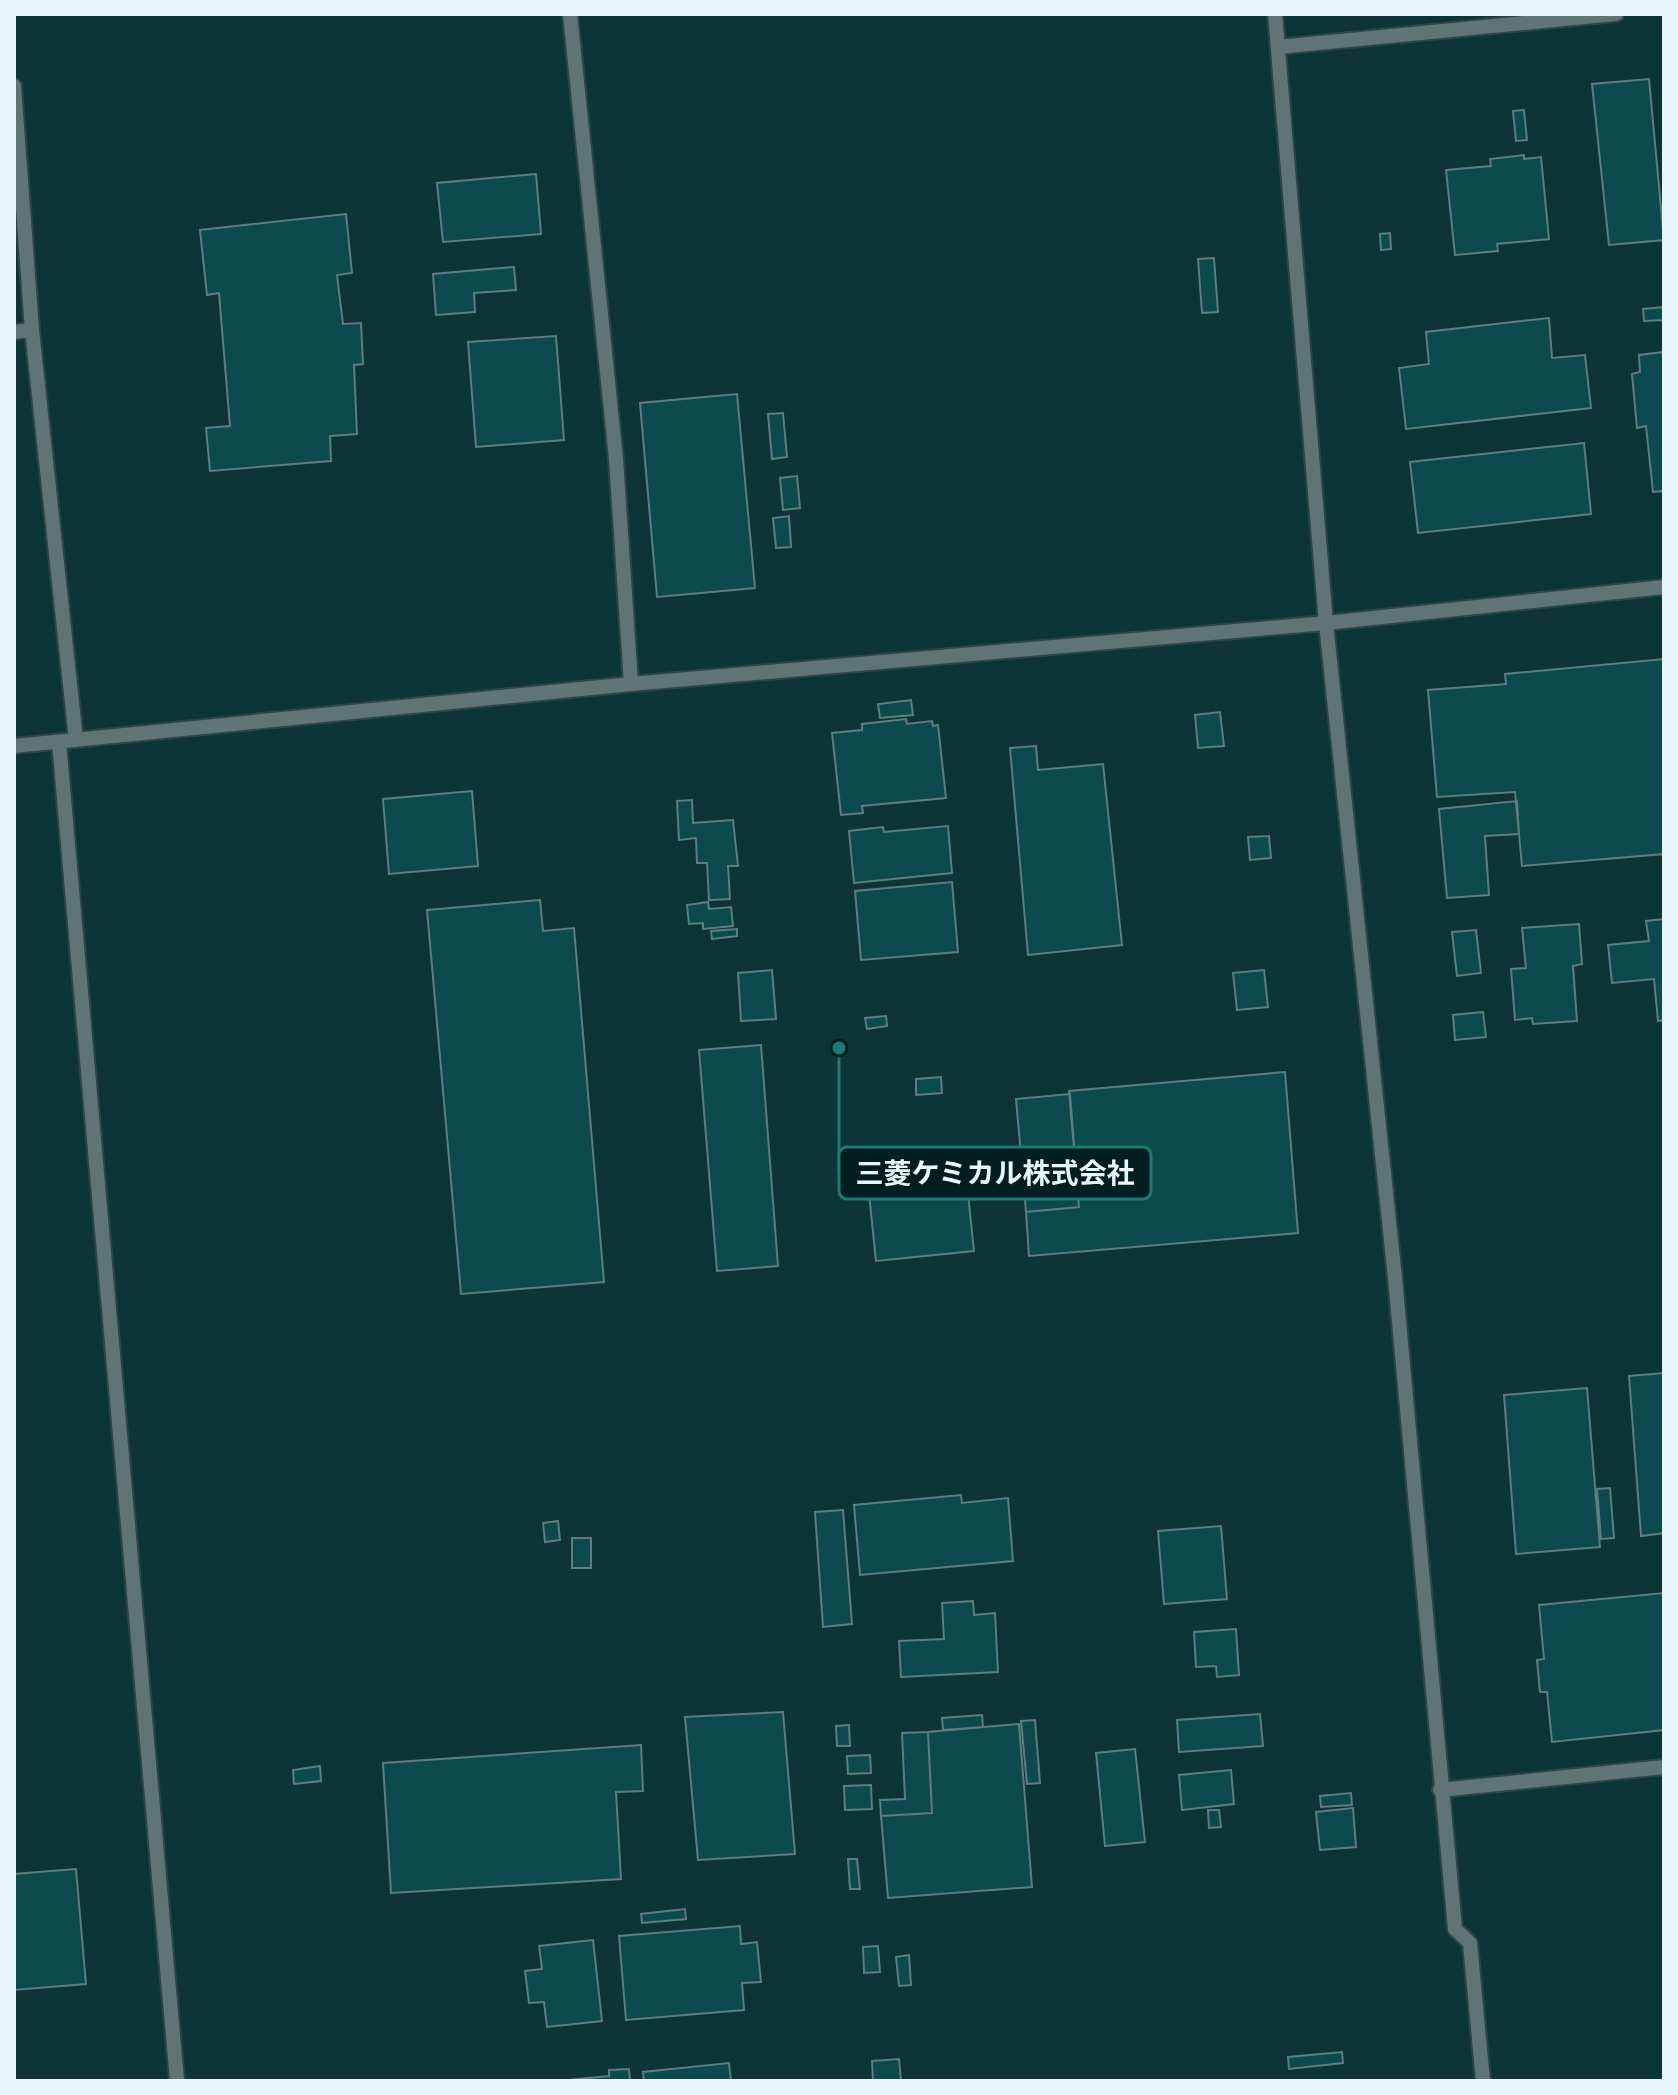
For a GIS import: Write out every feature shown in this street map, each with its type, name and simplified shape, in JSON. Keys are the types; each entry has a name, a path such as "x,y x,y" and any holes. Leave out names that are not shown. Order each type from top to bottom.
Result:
{"lane":[{"path":"570,14 616,459 631,684"},
{"path":"1275,14 1326,623 1395,1278 1440,1790 1455,1929 1470,1943 1483,2081"},
{"path":"1278,47 1616,14"},
{"path":"14,86 32,330 76,740"},
{"path":"14,332 32,330"},
{"path":"14,746 631,684 1326,623 1664,587"},
{"path":"59,742 177,2081"},
{"path":"1440,1790 1664,1767"}],"shaded area":[{"path":"14,14 1664,14 1664,2081 14,2081"}],"building":[{"path":"1649,79 1664,240 1609,245 1592,84"},
{"path":"1524,110 1527,140 1516,141 1513,111"},
{"path":"1524,155 1524,159 1541,157 1549,239 1497,244 1498,251 1455,255 1446,170 1491,166 1490,159"},
{"path":"536,174 541,234 443,242 437,183"},
{"path":"346,214 352,273 337,275 343,324 361,323 363,364 354,365 357,434 330,436 331,461 210,471 206,428 230,426 219,293 207,295 200,230"},
{"path":"1390,233 1391,249 1381,250 1380,234"},
{"path":"1214,258 1218,312 1202,313 1198,259"},
{"path":"514,267 516,290 474,293 475,312 436,315 433,274"},
{"path":"1664,307 1664,320 1644,321 1643,309"},
{"path":"1549,318 1552,358 1585,355 1591,408 1406,429 1399,368 1429,364 1426,332"},
{"path":"556,336 564,440 476,447 468,342"},
{"path":"1664,352 1664,491 1653,492 1646,426 1637,428 1632,374 1640,372 1639,355"},
{"path":"737,394 755,588 657,597 640,403"},
{"path":"783,413 787,457 772,459 768,414"},
{"path":"1584,443 1591,514 1418,533 1410,462"},
{"path":"797,476 800,508 783,510 780,478"},
{"path":"789,516 791,547 776,548 773,518"},
{"path":"1664,659 1664,854 1522,866 1515,792 1437,797 1428,690 1506,684 1505,674"},
{"path":"911,700 913,715 880,718 878,704"},
{"path":"1220,712 1224,746 1198,748 1195,715"},
{"path":"906,719 907,724 932,721 933,726 938,725 946,798 862,806 863,813 841,815 832,733 862,730 862,724"},
{"path":"1036,746 1038,770 1103,764 1122,945 1028,955 1010,748"},
{"path":"472,791 478,866 389,874 383,799"},
{"path":"692,800 693,823 733,820 738,866 728,866 730,899 709,900 707,863 697,863 696,838 679,840 677,801"},
{"path":"1517,801 1519,834 1485,836 1489,895 1447,898 1439,809"},
{"path":"948,826 952,873 854,883 849,831 883,827 884,832"},
{"path":"1269,836 1271,858 1250,860 1248,837"},
{"path":"952,882 958,952 861,960 855,891"},
{"path":"540,900 543,931 574,928 604,1282 461,1294 427,910"},
{"path":"708,902 709,909 731,907 733,926 703,929 703,923 689,924 687,905"},
{"path":"1664,919 1664,1020 1658,1021 1654,979 1612,983 1608,945 1649,941 1646,921"},
{"path":"1579,924 1582,964 1573,966 1577,1021 1533,1024 1532,1018 1515,1020 1511,969 1526,968 1522,928"},
{"path":"737,929 737,936 712,939 711,931"},
{"path":"1476,930 1481,973 1457,976 1452,932"},
{"path":"772,970 776,1019 741,1021 738,973"},
{"path":"1264,970 1268,1007 1237,1010 1233,973"},
{"path":"1483,1012 1486,1037 1455,1040 1453,1015"},
{"path":"886,1016 887,1026 867,1029 865,1018"},
{"path":"761,1045 778,1266 717,1271 699,1050"},
{"path":"1285,1072 1298,1233 1029,1256 1026,1212 1079,1207 1069,1091"},
{"path":"941,1077 942,1093 916,1095 916,1079"},
{"path":"1070,1094 1079,1207 1026,1212 1016,1099"},
{"path":"966,1175 974,1251 876,1261 868,1184"},
{"path":"1664,1373 1664,1533 1641,1536 1629,1376"},
{"path":"1587,1388 1600,1547 1516,1554 1504,1395"},
{"path":"1610,1488 1614,1538 1601,1539 1597,1489"},
{"path":"961,1495 962,1503 1008,1498 1013,1561 860,1575 854,1505"},
{"path":"843,1510 852,1624 823,1627 815,1512"},
{"path":"558,1521 560,1540 545,1542 543,1523"},
{"path":"1221,1526 1227,1599 1164,1604 1158,1531"},
{"path":"572,1538 591,1538 591,1568 572,1568"},
{"path":"1664,1593 1664,1730 1552,1742 1547,1692 1540,1692 1537,1660 1544,1659 1539,1605"},
{"path":"973,1601 974,1615 995,1613 998,1672 901,1677 899,1641 944,1639 942,1603"},
{"path":"1236,1629 1239,1675 1217,1677 1216,1666 1196,1667 1194,1632"},
{"path":"783,1712 795,1854 698,1860 685,1717"},
{"path":"1260,1714 1263,1746 1179,1752 1177,1720"},
{"path":"982,1715 983,1727 943,1730 942,1718"},
{"path":"1035,1720 1040,1783 1027,1784 1021,1721"},
{"path":"1019,1724 1032,1887 888,1898 881,1816 932,1813 928,1732"},
{"path":"849,1725 850,1746 837,1746 836,1726"},
{"path":"928,1732 932,1813 881,1816 880,1800 905,1799 902,1733"},
{"path":"641,1745 643,1791 616,1792 621,1879 391,1893 383,1763"},
{"path":"1135,1749 1145,1842 1105,1846 1096,1753"},
{"path":"870,1755 871,1773 848,1774 847,1756"},
{"path":"320,1766 321,1781 294,1784 293,1770"},
{"path":"1231,1770 1234,1804 1182,1810 1179,1775"},
{"path":"871,1785 872,1809 845,1810 844,1786"},
{"path":"1351,1793 1352,1805 1321,1807 1320,1796"},
{"path":"1353,1808 1356,1847 1320,1850 1316,1812"},
{"path":"1208,1810 1219,1810 1221,1827 1209,1828"},
{"path":"848,1859 857,1859 860,1889 850,1889"},
{"path":"76,1869 86,1984 14,1990 14,1874"},
{"path":"685,1909 686,1919 642,1923 641,1914"},
{"path":"740,1926 741,1944 757,1942 761,1982 742,1983 744,2010 626,2020 619,1936"},
{"path":"593,1940 602,2021 547,2027 544,2002 529,2003 525,1971 542,1969 539,1946"},
{"path":"878,1946 880,1972 864,1973 863,1947"},
{"path":"909,1955 911,1985 899,1986 896,1957"},
{"path":"1342,2052 1343,2063 1289,2069 1288,2057"},
{"path":"899,2059 901,2081 873,2081 872,2061"},
{"path":"729,2063 731,2081 644,2081 643,2072"},
{"path":"629,2069 630,2081 558,2081 609,2076 609,2070"}],"place":[{"name":"三菱ケミカル株式会社","path":"839,1048"}]}
